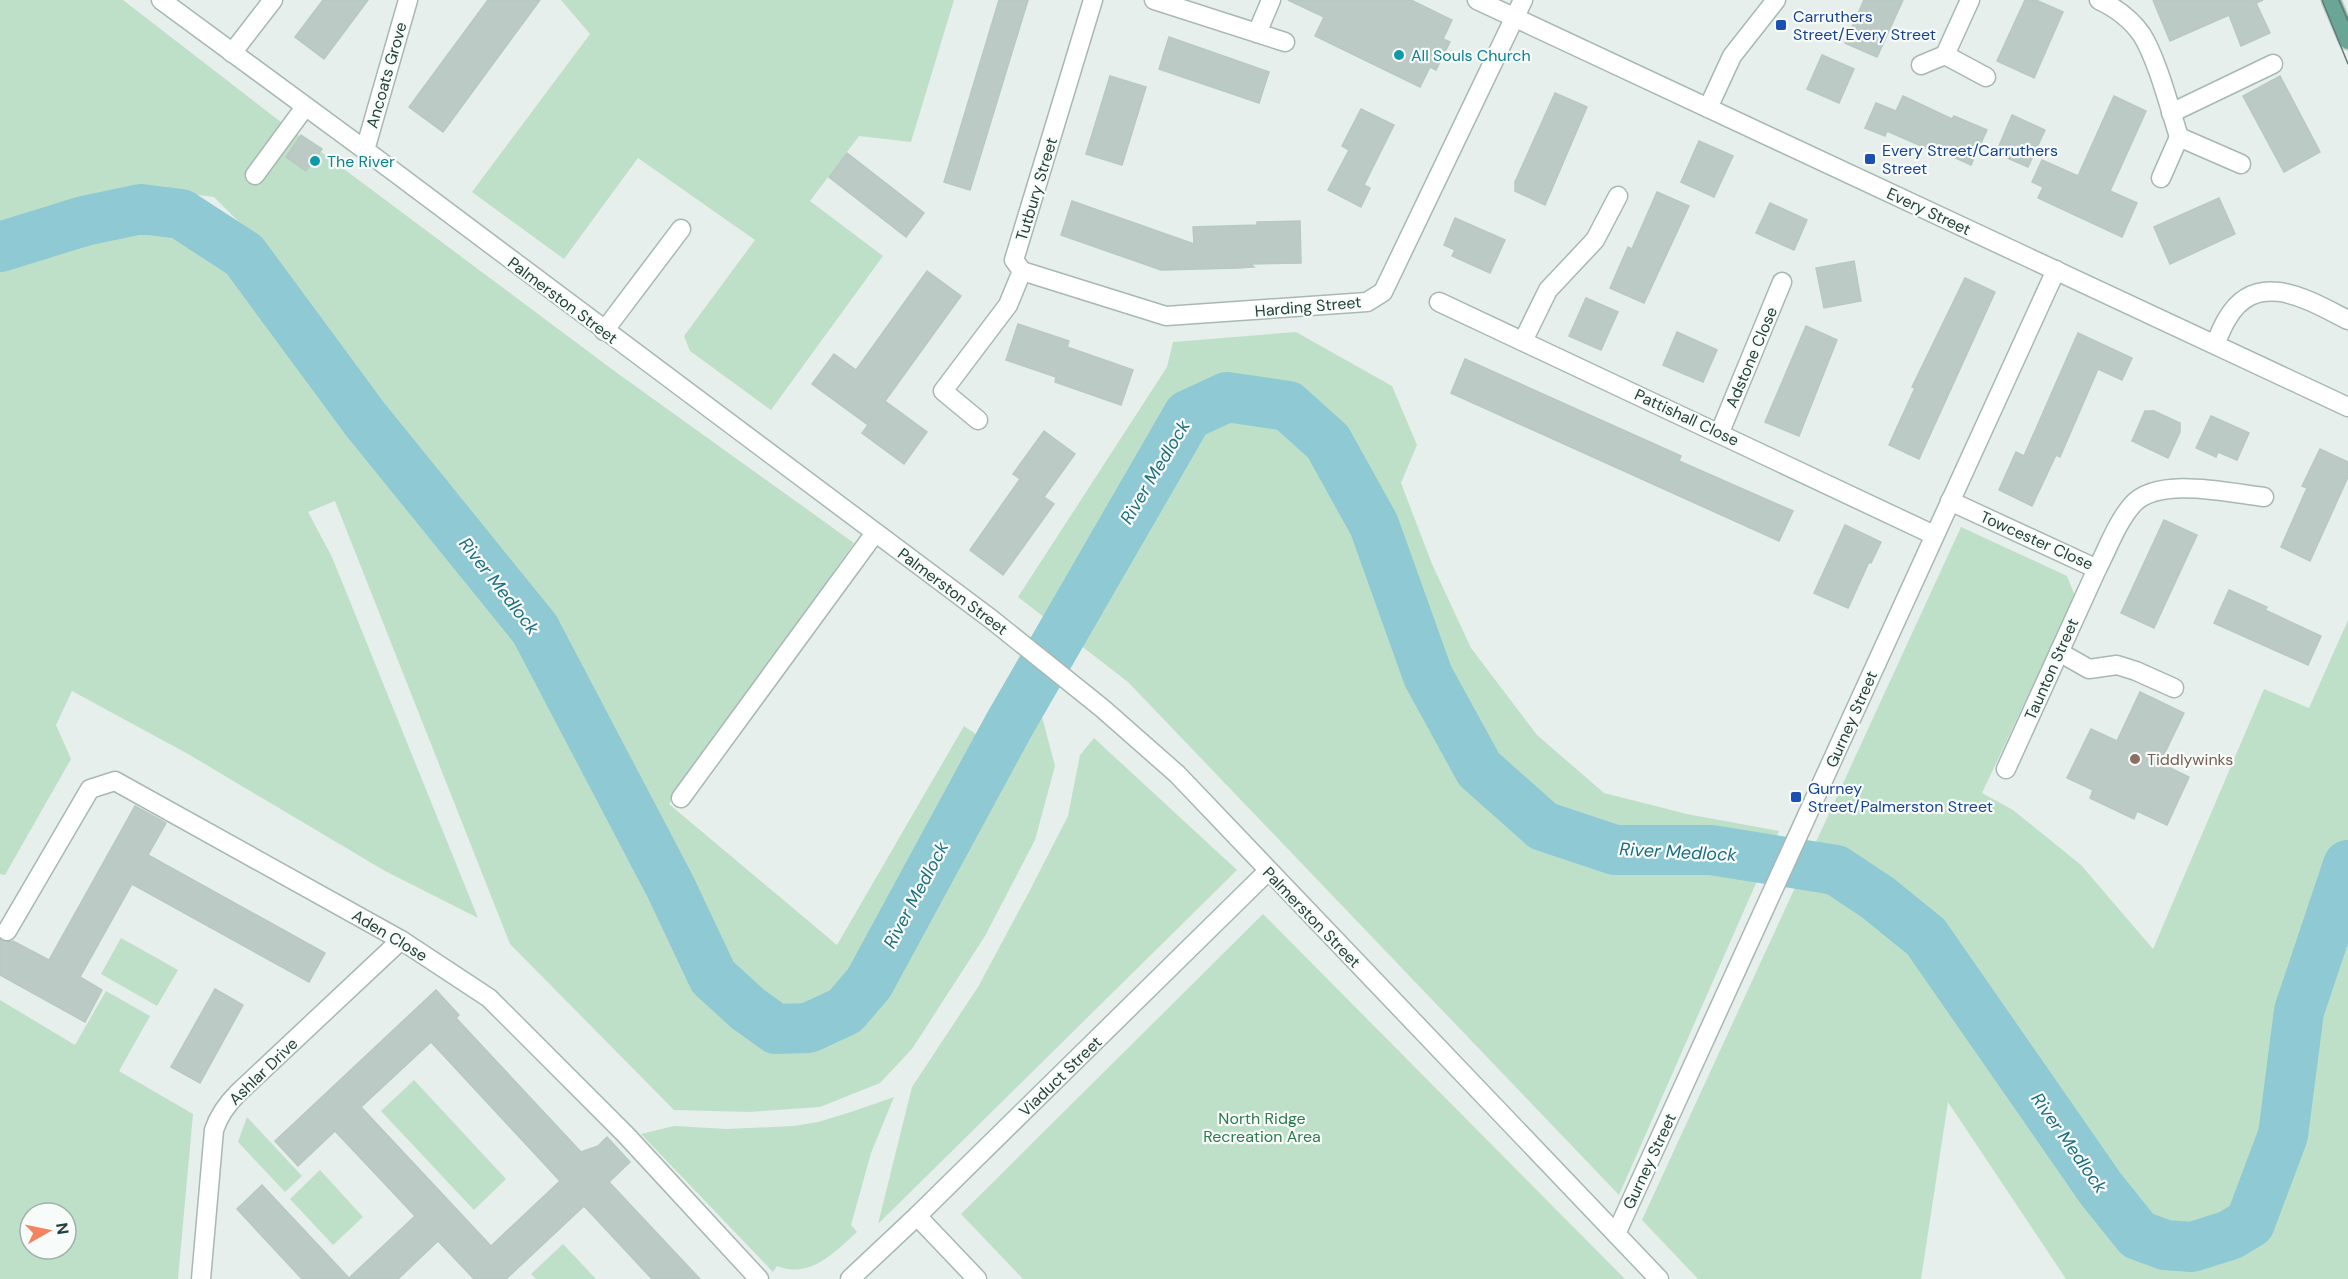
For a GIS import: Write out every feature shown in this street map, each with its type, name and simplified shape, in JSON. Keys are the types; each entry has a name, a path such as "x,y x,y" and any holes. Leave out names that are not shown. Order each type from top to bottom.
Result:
{"main road":[{"path":"2338,7 2348,40"}],"street":[{"name":"Palmerston Street","path":"161,0 875,532 1069,681 1177,774 1659,1279"},
{"path":"232,53 273,0"},
{"name":"Ancoats Grove","path":"365,150 408,0"},
{"name":"Tutbury Street","path":"978,420 943,392 1008,305 1022,271 1014,260 1093,0"},
{"path":"1154,0 1285,42"},
{"path":"1257,33 1271,0"},
{"name":"Every Street","path":"1477,0 2348,407"},
{"name":"Harding Street","path":"1022,271 1166,316 1367,302 1383,292 1523,0"},
{"path":"1708,108 1732,56 1776,0"},
{"path":"1921,65 1945,55 1970,0"},
{"path":"2099,0 2118,9 2142,36 2171,113 2179,137 2161,178"},
{"path":"1945,55 1986,77"},
{"path":"2171,113 2272,64"},
{"path":"255,175 305,107"},
{"path":"2179,137 2241,164"},
{"path":"1523,341 1548,290 1595,240 1618,196"},
{"path":"604,331 681,229"},
{"name":"Gurney Street","path":"1616,1234 2056,270"},
{"name":"Adstone Close","path":"1720,432 1782,282"},
{"path":"2215,345 2228,317 2242,302 2255,295 2274,291 2297,296 2348,320"},
{"name":"Pattishall Close","path":"1438,302 1934,534"},
{"name":"Towcester Close","path":"1950,501 2097,569 2123,517 2135,502 2156,491 2181,489 2264,497"},
{"path":"681,798 875,532"},
{"name":"Taunton Street","path":"2006,769 2097,569"},
{"path":"2059,652 2089,669 2117,665 2136,670 2174,688"},
{"name":"Aden Close","path":"7,932 90,789 115,781 401,940 489,998 625,1134 759,1279"},
{"name":"Viaduct Street","path":"850,1279 1268,871"},
{"name":"Ashlar Drive","path":"201,1279 214,1130 217,1120 233,1098 401,940"},
{"path":"917,1216 977,1279"}],"green space":[{"path":"0,0 123,0 273,116 613,370 854,543 669,804 837,945 964,726 989,743 865,966 834,999 802,1015 778,1009 755,994 728,970 675,864 539,624 371,405 254,237 214,197 145,188 0,222"},
{"path":"561,0 954,0 911,142 859,136 810,201 883,256 771,410 690,351 684,336 755,240 638,158 564,259 472,192 590,34"},
{"path":"104,226 180,234 240,283 518,642 700,981 771,1043 835,1029 892,975 896,932 977,811 1036,694 1055,766 1035,840 985,936 912,1049 880,1083 820,1107 749,1112 674,1110 510,944 335,501 308,512 332,557 478,918 385,871 188,754 72,691 56,725 71,759 5,875 0,874 0,251"},
{"path":"1296,332 1392,386 1417,445 1401,483 1432,564 1471,648 1537,735 1604,793 1687,814 1779,831 1619,1195 1128,682 1018,597 1167,367 1173,342"},
{"path":"1961,527 2067,576 2075,596 1982,793 2013,810 2081,865 2153,949 2264,689 2309,708 2348,620 2348,1279 2066,1279 1948,1102 1921,1279 1698,1279 1642,1220"},
{"path":"1094,738 1237,870 878,1224 912,1087 978,987 1029,892 1068,816 1080,755"},
{"name":"North Ridge Recreation Area","path":"1263,914 1625,1279 1023,1279 961,1214"},
{"path":"121,938 178,970 157,1006 101,974"},
{"path":"106,991 150,1016 119,1071 193,1114 178,1279 0,1279 0,1000 75,1045"},
{"path":"414,1080 506,1179 474,1210 381,1111"},
{"path":"894,1097 871,1153 851,1225 857,1232 821,1262 800,1269 777,1266 773,1272 641,1134 674,1126 727,1129 794,1126 818,1122"},
{"path":"247,1117 302,1176 285,1192 238,1142"},
{"path":"320,1170 363,1217 333,1245 290,1199"},
{"path":"563,1244 596,1279 536,1279 531,1274"}],"building":[{"path":"323,0 368,0 324,59 295,37"},
{"path":"488,0 540,0 443,132 409,107"},
{"path":"999,0 1028,0 970,190 944,182"},
{"name":"All Souls Church","path":"1288,0 1411,0 1452,20 1443,39 1450,42 1436,70 1430,67 1420,87 1315,36 1324,17"},
{"path":"1864,0 1903,0 1877,57 1845,43"},
{"path":"2025,0 2036,0 2063,12 2034,78 1997,61"},
{"path":"2153,0 2263,0 2256,3 2270,33 2241,46 2229,15 2170,41"},
{"path":"1169,37 1269,72 1259,103 1159,69"},
{"path":"1822,55 1854,69 1839,103 1807,89"},
{"path":"1110,76 1146,87 1122,165 1086,154"},
{"path":"2280,76 2320,152 2284,172 2243,96"},
{"path":"1555,93 1587,107 1545,205 1515,191 1515,182"},
{"path":"1903,96 1952,119 1954,116 1987,130 1971,165 1887,131 1885,136 1865,128 1876,103 1896,111"},
{"path":"2114,96 2146,111 2110,191 2137,203 2122,237 2038,198 2043,187 2032,182 2042,160 2078,176"},
{"path":"1361,109 1394,125 1364,185 1370,188 1361,207 1328,190 1349,150 1342,146"},
{"path":"2012,115 2045,130 2028,167 1996,153"},
{"path":"301,135 322,149 306,171 286,157"},
{"path":"1699,141 1733,156 1714,197 1681,182"},
{"path":"847,153 924,213 906,237 829,177"},
{"path":"1657,192 1689,206 1644,303 1610,288 1628,247 1632,249"},
{"path":"2219,198 2235,234 2170,264 2154,227"},
{"path":"1072,201 1194,244 1193,227 1300,221 1301,263 1250,264 1254,267 1238,268 1161,270 1061,235"},
{"path":"1770,203 1807,220 1794,250 1756,233"},
{"path":"1455,218 1505,240 1490,273 1452,256 1455,250 1444,245"},
{"path":"1854,261 1861,301 1824,308 1816,268"},
{"path":"927,271 961,296 885,401 927,432 904,464 862,433 868,425 812,384 834,354 856,370"},
{"path":"1965,278 1995,292 1919,459 1889,445 1915,388 1912,387"},
{"path":"1586,298 1618,312 1601,350 1569,336"},
{"path":"1018,324 1069,341 1067,347 1133,370 1121,405 1055,382 1056,377 1006,360"},
{"path":"1806,326 1837,340 1799,436 1765,422"},
{"path":"1677,332 1717,350 1703,382 1663,365"},
{"path":"2078,333 2132,358 2122,380 2098,369 2060,457 2056,455 2032,506 1999,490 2016,452 2024,456"},
{"path":"1465,359 1681,456 1679,461 1793,511 1779,541 1451,393"},
{"path":"2145,411 2154,411 2180,423 2180,432 2168,458 2132,441"},
{"path":"2211,416 2249,433 2237,460 2218,452 2216,457 2196,448"},
{"path":"1044,431 1075,454 1044,497 1054,504 1003,575 970,550 1020,479 1013,474"},
{"path":"2320,449 2348,462 2348,477 2310,561 2281,547 2307,488 2302,486"},
{"path":"2164,520 2197,535 2154,628 2121,613"},
{"path":"1845,525 1881,542 1848,608 1814,593"},
{"path":"2229,590 2321,636 2308,665 2214,623"},
{"path":"2140,692 2184,713 2160,763 2189,777 2167,825 2137,811 2134,819 2090,798 2093,790 2067,778 2091,729 2117,741"},
{"path":"135,806 166,823 148,855 325,953 309,982 132,884 80,977 102,990 85,1022 0,975 0,939 6,942 13,941 49,960"},
{"path":"215,989 243,1005 200,1083 171,1067"},
{"path":"436,990 459,1015 456,1018 581,1152 598,1146 607,1137 630,1162 609,1182 700,1279 652,1279 584,1206 506,1279 474,1279 438,1241 398,1279 302,1279 237,1209 262,1185 349,1278 415,1216 335,1131 298,1166 275,1141","holes":["431,1042 560,1181 491,1246 361,1107"]}],"waterway":[{"name":"River Medlock","path":"0,247 84,221 141,209 181,214 244,255 365,419 535,629 670,886 713,977 748,1009 776,1029 808,1028 845,1011 869,983 1009,725 1188,415 1227,397 1288,406 1328,442 1374,525 1428,676 1479,769 1543,826 1615,850 1711,850 1836,870 1878,898 1926,937 2101,1189 2138,1235 2165,1245 2192,1247 2230,1235 2250,1223 2283,1135 2299,1011 2348,865"}],"tram line":[{"path":"2322,0 2348,64"},
{"path":"2339,0 2348,21"}],"place":[{"name":"Carruthers Street/Every Street","path":"1781,25"},
{"name":"All Souls Church","path":"1399,55"},
{"name":"Every Street/Carruthers Street","path":"1870,159"},
{"name":"The River","path":"315,161"},
{"name":"Tiddlywinks","path":"2135,759"},
{"name":"Gurney Street/Palmerston Street","path":"1796,797"}]}
